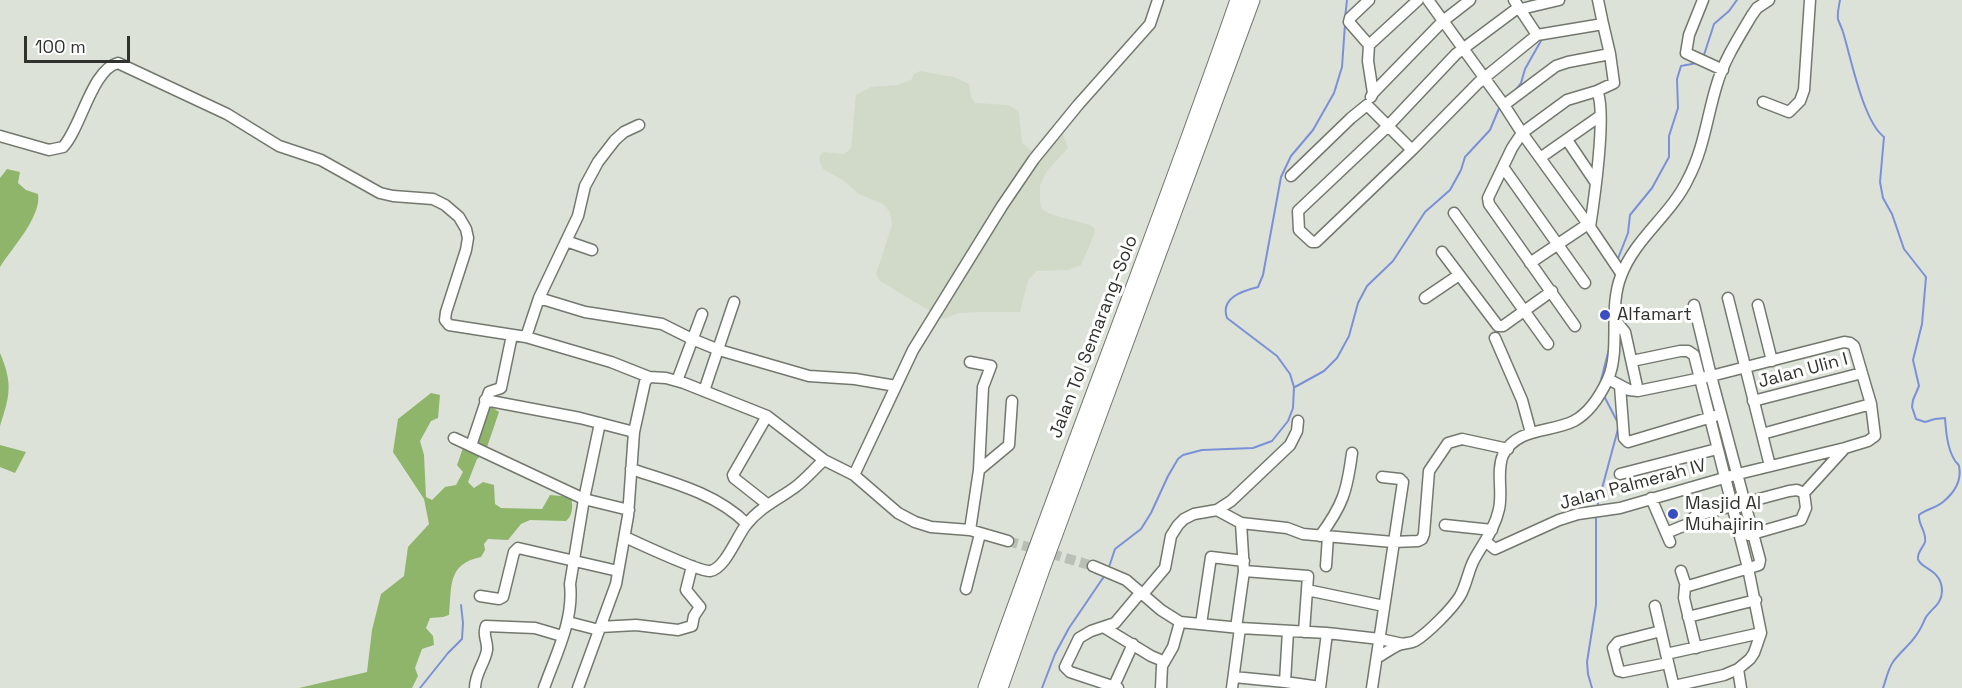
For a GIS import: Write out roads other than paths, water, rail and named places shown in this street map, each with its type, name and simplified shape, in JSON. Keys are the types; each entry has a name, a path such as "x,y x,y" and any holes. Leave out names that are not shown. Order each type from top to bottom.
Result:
{"highway":[{"name":"Jalan Tol Semarang–Solo","path":"986,688 1238,0"},
{"name":"Jalan Tol Semarang–Solo","path":"1000,688 1252,0"}],"street":[{"path":"854,475 913,350 1002,206 1034,159 1149,25 1158,0"},
{"path":"1369,0 1350,18 1349,22 1369,45"},
{"path":"1374,93 1368,61 1369,45 1418,0"},
{"path":"1428,0 1622,273"},
{"path":"1291,176 1351,117 1367,105 1374,93 1443,21 1470,0"},
{"path":"1517,4 1559,0"},
{"path":"1575,326 1488,201 1488,195 1512,147 1522,133 1567,100 1614,83 1598,0"},
{"path":"1703,0 1689,35 1686,53 1723,69"},
{"path":"1378,657 1403,644 1417,640 1455,603 1474,560 1492,530 1501,501 1501,464 1508,449 1515,441 1531,433 1576,420 1590,408 1603,387 1613,360 1613,317 1617,288 1622,273 1646,235 1673,205 1690,177 1704,139 1713,98 1723,69 1752,15 1757,8 1769,0"},
{"path":"1763,102 1789,112 1800,101 1806,75 1810,0"},
{"path":"1517,4 1537,35"},
{"path":"1517,4 1515,10 1462,49 1388,126 1298,211 1300,231 1312,242 1316,242 1484,78 1537,35 1603,24"},
{"path":"1504,105 1556,66 1610,54"},
{"path":"0,136 49,150 63,147 101,77 111,65 118,63 227,114 279,146 321,160 380,193 429,198 445,205 459,217 468,238 464,259 446,312 446,323 450,326 526,337 704,391 767,416 824,460 854,475 905,518 931,527 975,532 1008,541"},
{"path":"1589,225 1596,183 1600,116 1597,91"},
{"path":"1367,105 1412,150"},
{"path":"1540,158 1600,116"},
{"path":"526,337 539,298 578,216 585,186 598,162 615,140 624,132 639,125"},
{"path":"1567,140 1596,183"},
{"path":"1503,167 1585,283"},
{"path":"1454,213 1548,344"},
{"path":"1530,263 1589,225"},
{"path":"566,241 592,250"},
{"path":"1442,252 1498,326 1503,326 1552,291"},
{"path":"1425,298 1459,275"},
{"path":"539,298 585,312 662,324 719,350 809,376 855,379 896,386"},
{"path":"1728,298 1770,466"},
{"path":"704,391 734,302"},
{"path":"1694,305 1760,563 1686,586 1683,591 1696,648"},
{"path":"1758,305 1772,361"},
{"path":"677,381 702,314"},
{"path":"1613,317 1625,332 1638,391"},
{"path":"471,446 485,400 490,392 501,388 512,335"},
{"path":"1495,338 1521,400 1531,433"},
{"path":"1603,387 1620,386 1638,391 1711,376 1848,342 1854,346 1871,404 1762,434"},
{"path":"1632,361 1688,351 1694,355 1756,600 1761,633 1754,653 1738,669 1707,684 1674,687 1655,606"},
{"path":"966,589 975,532 983,387 991,366 970,362"},
{"name":"Jalan Ulin I","path":"1753,401 1862,372"},
{"path":"578,688 616,584 629,510 634,432 645,382 649,376"},
{"path":"1620,386 1624,435 1628,442 1722,415"},
{"path":"485,400 634,432"},
{"path":"979,470 1009,445 1012,401"},
{"name":"Jalan Palmerah IV","path":"1485,541 1495,549 1559,520 1595,511 1620,508 1738,474 1845,448 1873,438 1876,432 1871,404"},
{"path":"767,416 733,475 767,504"},
{"path":"1133,644 1115,688 1070,672 1065,668 1081,636 1090,631 1105,628 1117,621 1165,568 1171,536 1178,525 1194,514 1217,510 1231,501 1290,445 1297,431 1298,421"},
{"path":"544,688 568,622 572,595 570,584 584,499 600,423"},
{"path":"454,438 584,499 629,510"},
{"path":"1217,510 1241,523 1287,528 1303,534 1393,542 1418,541 1423,537 1429,471 1448,443 1462,438 1508,449"},
{"path":"1740,537 1801,520 1806,508 1804,493 1845,448"},
{"path":"1620,474 1717,449"},
{"path":"1326,566 1324,536 1346,492 1352,453"},
{"path":"625,537 692,566 706,571 714,570 721,565 747,524 767,504 804,480 824,460"},
{"path":"631,469 707,496 731,509 747,524"},
{"path":"1372,688 1403,481 1382,477"},
{"path":"1651,498 1668,538 1695,516 1789,491 1797,490 1804,493"},
{"path":"1241,523 1244,566 1233,682 1285,682 1320,687 1327,633"},
{"path":"1444,525 1492,530"},
{"path":"480,597 499,599 503,597 516,549 618,571"},
{"path":"1201,624 1211,557 1244,566 1308,575 1304,632"},
{"path":"568,622 599,628 636,625 678,630 693,626 694,616 700,607 686,590 692,566"},
{"path":"1093,566 1115,575 1180,622 1327,633 1403,644"},
{"path":"1681,571 1686,586"},
{"path":"1307,590 1384,606"},
{"path":"1688,616 1756,600"},
{"path":"1161,688 1163,661 1173,647 1180,622"},
{"path":"475,688 478,670 487,650 484,632 486,626 535,628 562,636"},
{"path":"1105,628 1163,661"},
{"path":"1285,682 1288,631"},
{"path":"1661,631 1618,642 1613,648 1618,672 1667,659 1696,648 1761,633"},
{"path":"1738,669 1741,688"}],"waterway":[{"path":"1345,18 1347,0"},
{"path":"1703,58 1714,24 1729,11 1737,0"},
{"path":"1840,0 1838,19 1864,104 1870,118 1884,137 1880,182 1883,198 1892,214 1904,249 1926,277 1922,324 1913,360 1919,386 1912,407 1916,419 1925,422 1945,418 1948,444 1960,471 1958,482 1951,495 1940,504 1919,515 1925,542 1918,554 1918,559 1939,578 1942,591 1940,599 1926,617 1915,638 1893,662 1883,688"},
{"path":"1108,570 1115,549 1141,529 1178,459 1183,455 1202,450 1253,448 1272,441 1288,421 1293,408 1294,387 1290,374 1277,356 1227,318 1226,311 1227,305 1234,296 1258,287 1263,275 1281,177 1291,156 1313,130 1334,93 1342,67 1345,24"},
{"path":"1514,92 1521,83 1525,69 1542,39"},
{"path":"1617,261 1628,233 1630,215 1652,188 1669,157 1669,136 1678,108 1677,79 1681,66 1697,63"},
{"path":"1295,387 1324,371 1337,358 1349,336 1358,303 1367,286 1393,261 1425,212 1450,190 1465,157 1490,130 1500,106"},
{"path":"1600,384 1609,349"},
{"path":"1603,394 1618,423"},
{"path":"1597,507 1618,429"},
{"path":"1592,688 1587,662 1596,605 1596,516"},
{"path":"1042,688 1055,654 1069,628 1105,575"},
{"path":"420,688 462,639 461,605"}],"tunnel":[{"path":"1008,541 1093,566"}],"place":[{"name":"Alfamart","path":"1605,315"},
{"name":"Masjid Al Muhajirin","path":"1673,514"}]}
